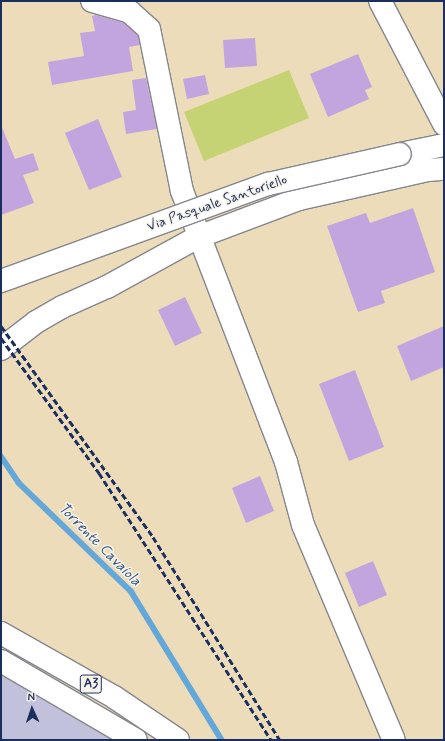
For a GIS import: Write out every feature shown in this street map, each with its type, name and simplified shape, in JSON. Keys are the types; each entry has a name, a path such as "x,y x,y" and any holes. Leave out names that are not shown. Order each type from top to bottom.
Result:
{"main road":[{"path":"92,1 130,12 149,29 182,191 198,237 286,462 303,525 394,740"},
{"path":"380,1 444,124"},
{"name":"Via Pasquale Santoriello","path":"1,281 268,184 326,169 442,144"},
{"path":"1,349 36,322 62,307 107,287 198,237 299,199 428,170 444,169"},
{"name":"A3","path":"1,633 114,697 178,740"},
{"name":"A3","path":"1,661 136,740"}],"shaded area":[{"path":"1,654 111,740 1,740"}],"green space":[{"path":"289,70 309,118 204,161 184,112"}],"building":[{"path":"96,15 124,23 138,36 140,45 129,47 133,71 52,85 48,62 84,56 80,33 95,31 92,16"},
{"path":"255,38 257,66 225,68 223,40"},
{"path":"358,54 372,87 365,90 369,99 328,117 310,74"},
{"path":"205,75 209,94 187,99 183,79"},
{"path":"146,78 157,129 126,134 123,112 136,110 132,80"},
{"path":"98,119 122,177 89,190 65,133"},
{"path":"1,125 15,159 33,153 39,170 23,175 34,203 1,215"},
{"path":"413,208 435,272 381,291 385,303 358,312 327,226 366,213 370,223"},
{"path":"185,297 202,333 175,346 158,310"},
{"path":"444,326 444,367 411,381 397,346"},
{"path":"355,370 384,447 349,461 319,384"},
{"path":"260,476 274,511 246,523 232,488"},
{"path":"373,561 387,595 359,607 345,573"}],"waterway":[{"name":"Torrente Cavaiola","path":"1,456 19,483 131,591 222,740"}],"railway":[{"path":"1,326 153,537 280,740"},
{"path":"1,338 99,473 271,740"}]}
